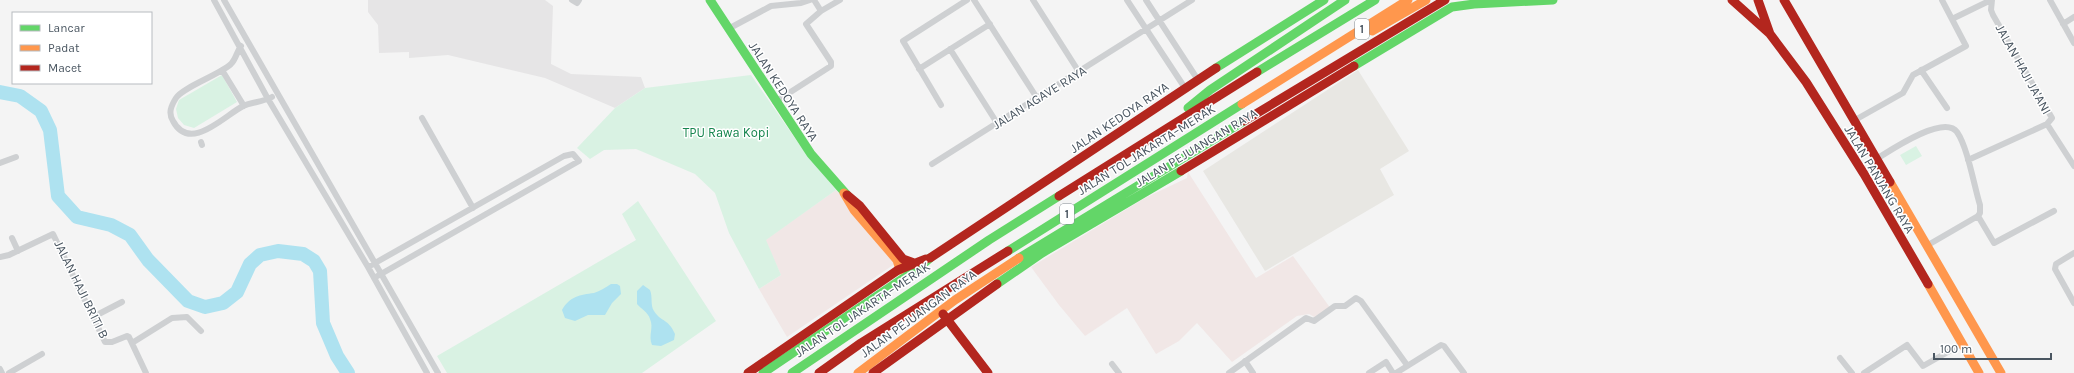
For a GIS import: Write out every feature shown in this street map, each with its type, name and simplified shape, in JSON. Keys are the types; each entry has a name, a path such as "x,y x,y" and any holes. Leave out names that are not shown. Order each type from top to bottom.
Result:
{"main road":[{"name":"JALAN KEDOYA RAYA","path":"710,0 775,102 811,154 843,192 854,210 897,260 900,270"},
{"name":"JALAN KEDOYA RAYA","path":"763,373 918,269 930,258 1185,88 1324,0"},
{"path":"1167,126 1202,96 1345,0"},
{"path":"1332,27 1367,0"},
{"name":"JALAN TOL JAKARTA–MERAK","path":"792,373 989,240 1167,126 1375,0"},
{"name":"JALAN TOL JAKARTA–MERAK","path":"819,373 861,343 1408,0"},
{"path":"1317,57 1346,46 1426,0"},
{"name":"JALAN PEJUANGAN RAYA","path":"874,373 944,315 1037,246 1445,0"},
{"name":"JALAN PEJUANGAN RAYA","path":"858,373 944,315 1042,253 1192,165 1452,7 1467,3 1517,3 1553,0"},
{"path":"1732,0 1770,34"},
{"name":"JALAN PANJANG RAYA","path":"1758,0 1770,34 1806,82 1856,161 1979,373"},
{"name":"JALAN PANJANG RAYA","path":"1784,0 1878,158 2001,373"},
{"name":"JALAN KEDOYA RAYA","path":"843,192 860,206 903,259 914,263"},
{"name":"JALAN KEDOYA RAYA","path":"748,373 900,270 914,263 930,258"},
{"path":"944,315 988,373"}],"street":[{"path":"214,0 268,99 368,267 427,373"},
{"path":"224,0 438,373"},
{"path":"572,0 577,3 579,0"},
{"path":"728,28 770,6 802,3 810,0"},
{"path":"814,0 821,11"},
{"path":"775,102 831,66 831,62 806,24 821,11 840,0"},
{"path":"941,105 902,43 903,40 967,0"},
{"path":"974,0 1036,98"},
{"path":"1033,0 1079,72"},
{"path":"1127,0 1185,88"},
{"path":"1146,0 1198,80"},
{"name":"JALAN AGAVE RAYA","path":"932,164 1192,0"},
{"path":"1855,120 1903,93 1911,77 1921,70 1966,46 1942,0"},
{"path":"1952,20 1991,0"},
{"name":"JALAN HAJI JA'ANI","path":"1968,160 2047,124 2052,118 1993,15 1991,0"},
{"path":"2050,0 2074,43"},
{"path":"2063,24 2074,17"},
{"path":"919,69 990,24"},
{"path":"248,43 240,47 238,55 222,70 177,96 170,109 173,122 184,132 197,134 202,133 244,106 268,99 277,94"},
{"path":"950,49 997,123"},
{"path":"222,70 244,106"},
{"path":"1921,70 1947,108"},
{"path":"422,118 473,208"},
{"path":"2047,124 2074,166"},
{"path":"1878,158 1921,133 1945,127 1957,132 1968,160 1980,205 1980,212 1978,216 1928,244"},
{"path":"368,267 564,156 573,154 579,161 374,278"},
{"path":"0,163 16,157"},
{"path":"1978,216 1994,243 2054,211"},
{"name":"JALAN HAJI BRITI B","path":"0,257 9,255 53,234 106,342 109,343 126,336 132,343"},
{"path":"12,238 18,251"},
{"path":"2074,253 2056,264 2055,269 2074,303"},
{"path":"1229,373 1306,318 1314,321 1335,306 1342,307 1354,299 1358,299 1407,365"},
{"path":"93,317 122,302"},
{"path":"146,373 132,343 175,317 187,317 201,331"},
{"path":"1864,373 1907,345 1923,366 1962,344"},
{"path":"1396,373 1441,345 1444,346 1464,373"},
{"path":"9,373 42,354"},
{"path":"1840,358 1852,373"},
{"path":"1245,361 1253,373"},
{"path":"1369,373 1386,362 1393,373"},
{"path":"1112,364 1118,373"},
{"path":"0,369 2,373"}],"shaded area":[{"path":"368,0 545,0 553,6 551,64 571,74 641,77 645,88 615,108 545,78 448,55 409,58 409,52 379,53 378,25 368,12"},
{"path":"1358,70 1409,151 1380,169 1394,195 1265,271 1203,171"},
{"path":"1188,172 1256,278 1293,256 1331,309 1316,318 1309,314 1297,316 1232,362 1197,323 1179,341 1156,354 1127,308 1085,336 1059,305 1031,267 1145,198 1187,178"},
{"path":"836,190 899,261 787,337 759,289 781,275 765,240"}],"green space":[{"path":"222,75 237,102 194,128 184,125 178,118 176,109 179,100"},
{"name":"TPU Rawa Kopi","path":"751,75 799,144 836,190 766,240 781,275 759,289 729,233 715,193 695,174 636,149 604,150 590,159 577,148 615,108 645,88"},
{"path":"1916,146 1922,156 1906,165 1900,155"},
{"path":"638,201 716,321 642,373 447,373 437,356 636,240 622,214"}],"water":[{"path":"611,284 617,284 620,286 621,294 612,303 605,315 588,315 575,321 565,318 562,310 572,299 594,293"},
{"path":"643,285 650,290 654,311 659,317 668,323 675,334 674,340 661,346 652,345 650,319 646,312 637,304 637,291"}],"waterway":[{"path":"0,92 20,96 41,111 50,130 58,196 77,217 111,225 130,235 148,260 188,301 205,307 223,303 237,292 250,264 260,255 278,251 303,254 314,261 320,271 323,323 337,356 348,373"}],"traffic: fast":[{"path":"710,0 811,154 847,195"},
{"path":"1216,68 1324,0"},
{"path":"1188,108 1210,90 1345,0"},
{"path":"1257,72 1375,0"},
{"path":"1354,66 1452,7 1474,4 1553,0"},
{"path":"1008,251 1242,104"},
{"path":"1019,258 1244,121"},
{"path":"997,284 1042,253 1181,171"},
{"path":"792,373 989,240 1059,196"},
{"path":"763,373 917,269 930,258"}],"traffic: slow":[{"path":"1242,104 1408,0"},
{"path":"1372,31 1426,0"},
{"path":"1890,182 2001,373"},
{"path":"844,193 854,210 897,260 900,270"},
{"path":"858,373 955,300 1019,258"},
{"path":"1928,284 1979,373"}],"traffic: jam":[{"path":"1244,121 1445,0"},
{"path":"1732,0 1770,34"},
{"path":"1758,0 1770,34 1806,82 1864,174 1928,284"},
{"path":"1784,0 1890,182"},
{"path":"1181,171 1354,66"},
{"path":"930,258 1216,68"},
{"path":"1059,196 1257,72"},
{"path":"847,195 860,206 903,259 914,263"},
{"path":"819,373 861,343 1008,251"},
{"path":"748,373 898,270 926,259"},
{"path":"873,373 997,284"},
{"path":"943,314 988,373"}]}
